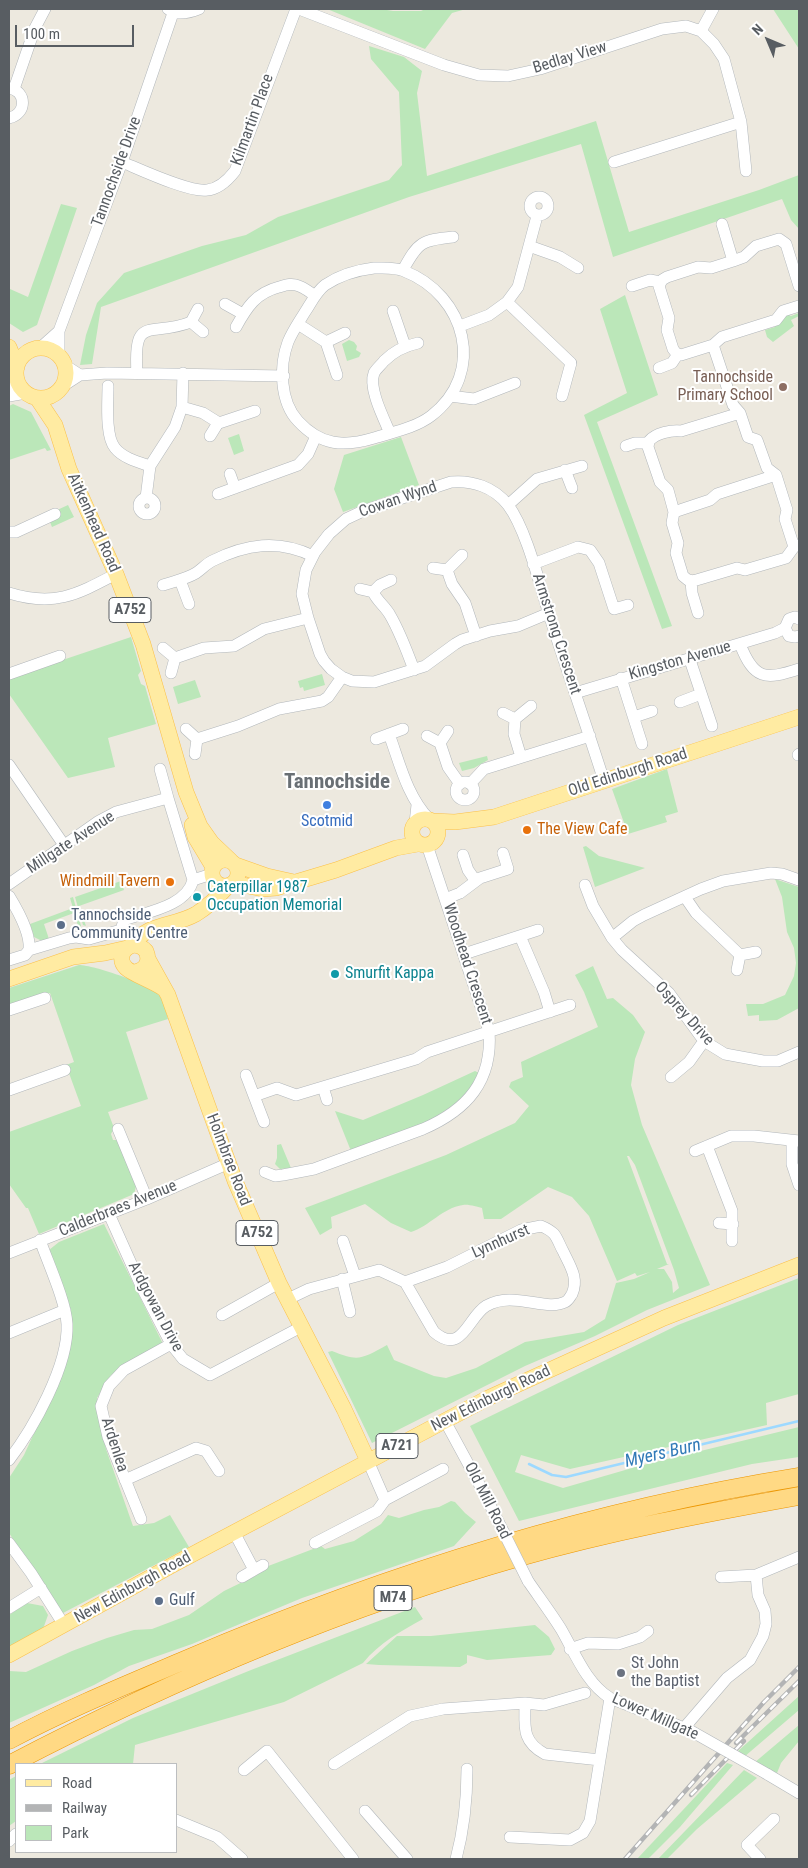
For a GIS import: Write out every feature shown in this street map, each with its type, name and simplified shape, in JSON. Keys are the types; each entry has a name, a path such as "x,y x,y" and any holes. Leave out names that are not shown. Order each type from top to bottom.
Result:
{"highway":[{"name":"M74","path":"9,1740 124,1686 210,1649 284,1618 394,1578 521,1538 735,1487 799,1477"},
{"name":"M74","path":"9,1765 155,1694 288,1636 404,1594 519,1557 620,1532 799,1496"}],"main road":[{"path":"9,348 34,350 47,348 62,360 67,372 61,388 45,398 32,395 19,384 9,348"},
{"path":"17,372 23,356 34,350"},
{"name":"Aitkenhead Road","path":"55,425 61,388"},
{"name":"Aitkenhead Road","path":"32,395 55,425 70,470 116,574 143,644 186,792 200,826 212,843 233,863"},
{"name":"Old Edinburgh Road","path":"220,878 264,889 276,888 336,870 396,848 425,831 454,822 494,817 799,717"},
{"name":"Aitkenhead Road","path":"186,792 188,815 195,837 220,878"},
{"path":"129,970 122,959 124,951 153,927 172,924 203,909 220,878 215,864 222,860 233,863 238,877 220,878"},
{"name":"Old Edinburgh Road","path":"233,863 267,876 294,882"},
{"path":"129,970 142,970 158,936 172,924"},
{"path":"9,979 79,956 105,953 136,945 143,948 148,957"},
{"path":"79,956 129,970 164,989"},
{"name":"Holmbrae Road","path":"148,957 168,995 227,1164 279,1283 344,1409 368,1461"},
{"name":"New Edinburgh Road","path":"9,1655 234,1532 488,1398 664,1318 799,1266"}],"street":[{"path":"9,118 16,116 20,112 23,104 21,95 11,88 35,28 45,9"},
{"name":"Tannochside Drive","path":"62,360 59,331 122,162 171,11 191,13 198,9"},
{"name":"Bedlay View","path":"297,9 439,63 479,75 508,76 540,69 662,29 686,26 701,32"},
{"name":"Kilmartin Place","path":"122,162 181,186 206,191 225,183 235,172 297,9"},
{"path":"713,9 701,32 714,44 724,59 741,122 746,170"},
{"path":"614,162 741,122"},
{"path":"460,326 489,315 507,302 518,287 537,216"},
{"path":"722,224 733,261"},
{"path":"403,270 413,252 421,244 433,239 453,237"},
{"path":"799,286 796,264 786,244 779,239 756,246 744,257 733,261 711,268 698,266 667,276 660,282 660,290 669,318 666,330 673,349 678,354 685,354 713,345 722,337 776,320 783,311 799,306"},
{"path":"529,246 560,257 578,268"},
{"path":"374,268 403,270 432,287 445,302 460,326 465,353 464,364 450,396 430,417 418,424 390,433 350,444 333,442 316,436 298,421 291,412 284,389 288,344 298,324 315,296 325,286 355,270 374,268"},
{"path":"632,286 650,280 660,282"},
{"path":"236,328 243,314 256,297 278,287 297,285 315,296"},
{"path":"507,302 570,363 562,396"},
{"path":"225,304 243,314"},
{"path":"137,373 136,342 141,335 152,328 172,328 191,322 198,309"},
{"path":"392,311 405,346"},
{"path":"191,322 203,332"},
{"path":"298,324 326,342 337,375"},
{"name":"Tannochside Drive","path":"34,350 59,331"},
{"path":"326,342 346,334"},
{"path":"390,433 378,402 373,382 374,374 390,356 405,346 418,343"},
{"path":"713,345 733,405 740,413 748,437 758,440 767,468 776,475 787,510 785,519 796,546 786,558 745,570 737,568 691,581 683,576 676,553 678,544 672,524 674,512 668,490 660,482 648,443 653,437 673,430 681,431 740,413"},
{"path":"660,368 672,363 678,354"},
{"path":"62,360 80,375"},
{"path":"17,372 9,395 32,395"},
{"path":"61,388 80,375 183,373 284,376"},
{"path":"146,498 150,466 175,427 182,407 183,373"},
{"path":"450,396 474,399 515,383"},
{"path":"108,386 109,435 112,443 121,454 150,466"},
{"path":"182,407 203,412 218,423"},
{"path":"210,436 218,423 255,411"},
{"path":"218,494 298,465 308,454 316,436"},
{"path":"626,446 635,443 648,443"},
{"path":"508,505 536,479 582,466"},
{"path":"565,470 572,488"},
{"path":"230,474 235,488"},
{"path":"674,512 710,500 717,494 776,475"},
{"name":"Cowan Wynd","path":"342,677 331,669 320,654 302,594 306,570 313,556 329,534 346,519 363,511 451,482 464,481 476,484 495,494"},
{"name":"Armstrong Crescent","path":"495,494 508,505 520,527 604,781"},
{"path":"9,532 16,532 55,514"},
{"path":"164,584 180,580 215,560 256,545 275,545 292,548 313,556"},
{"path":"533,564 578,548 590,550 598,563 614,609 628,605"},
{"path":"447,570 462,555"},
{"path":"433,568 447,570"},
{"path":"447,570 452,584 465,603 476,636"},
{"path":"9,593 31,599 62,598 96,585 116,574"},
{"path":"180,580 189,604"},
{"path":"373,592 380,585 391,580"},
{"path":"691,581 691,589 698,613"},
{"path":"360,589 373,592"},
{"path":"373,592 388,611 402,636 414,670"},
{"path":"198,739 224,731 279,709 322,701 328,697 342,677 352,681 374,682 414,670 433,662 455,644 490,631 518,626 549,613"},
{"path":"175,658 204,648 234,646 270,627 308,618"},
{"name":"Kingston Avenue","path":"575,693 775,634 784,628 789,619 799,619"},
{"path":"784,628 789,636 799,636"},
{"path":"740,644 746,660 754,671 766,675 779,676 799,669"},
{"path":"163,648 175,658"},
{"path":"9,674 60,656"},
{"path":"172,673 175,658"},
{"path":"690,660 712,726"},
{"path":"621,678 642,744"},
{"path":"680,702 701,694"},
{"path":"521,757 514,734 515,718 531,706"},
{"path":"634,717 652,711"},
{"path":"503,713 515,718"},
{"path":"186,729 198,739"},
{"path":"376,739 403,730"},
{"path":"440,743 448,730"},
{"path":"389,734 410,792 417,805 425,831"},
{"path":"427,736 440,743 448,767 465,784 484,769 590,736"},
{"path":"195,754 198,739"},
{"path":"9,765 64,845"},
{"path":"9,960 25,955 29,950 69,938 89,939 121,930 124,920 180,900 190,890 194,880 160,769"},
{"name":"Millgate Avenue","path":"9,884 109,815 168,798"},
{"name":"Woodhead Crescent","path":"264,1172 274,1176 314,1170 423,1129 446,1116 465,1102 482,1080 489,1057 489,1031 425,831"},
{"path":"446,899 460,893 475,880 508,869 503,853"},
{"path":"463,855 468,870 475,880"},
{"path":"612,938 634,921 701,889 723,881 771,872 799,880"},
{"path":"194,880 220,878"},
{"name":"Osprey Drive","path":"586,884 593,906 612,938 622,950 669,993 704,1041 725,1054 762,1061 778,1060 799,1052"},
{"path":"9,896 23,923 29,943 29,950"},
{"path":"685,897 696,913 740,955"},
{"path":"464,954 538,930"},
{"path":"520,936 544,992 550,1012"},
{"path":"740,955 756,952"},
{"path":"737,970 740,955"},
{"path":"9,1010 45,998"},
{"path":"254,1096 277,1088 296,1095 416,1059 427,1052 570,1005"},
{"path":"671,1077 690,1062 704,1041"},
{"path":"9,1090 65,1070"},
{"path":"246,1075 264,1122"},
{"path":"322,1087 327,1100"},
{"path":"118,1129 147,1199"},
{"path":"695,1151 731,1136 754,1136 796,1141 792,1164 799,1185"},
{"path":"707,1146 732,1211 732,1241"},
{"name":"Calderbraes Avenue","path":"9,1253 147,1199 227,1164"},
{"name":"Ardgowan Drive","path":"109,1214 142,1288 171,1344 183,1359 210,1375 301,1327"},
{"path":"720,1223 733,1224"},
{"name":"Lynnhurst","path":"542,1226 553,1233 575,1276 575,1286 570,1298 564,1303 552,1305 503,1299 485,1306 461,1336 450,1339 440,1337 434,1332 405,1282 447,1267 521,1230 542,1226"},
{"path":"9,1460 14,1443 36,1420 56,1373 64,1351 66,1338 65,1310 40,1240"},
{"path":"343,1241 355,1276"},
{"path":"288,1299 309,1289 380,1270 405,1282"},
{"path":"342,1280 350,1312"},
{"path":"222,1315 279,1283"},
{"path":"9,1333 65,1310"},
{"name":"Ardenlea","path":"141,1519 108,1437 101,1406 109,1386 124,1370 171,1344"},
{"name":"Old Mill Road","path":"446,1421 528,1581"},
{"path":"125,1480 196,1448 206,1451 219,1471"},
{"path":"368,1461 385,1500"},
{"path":"315,1544 377,1511 385,1500 443,1469"},
{"path":"234,1532 258,1567 242,1577"},
{"path":"9,1543 41,1588 64,1625"},
{"path":"721,1577 756,1575 798,1557"},
{"path":"688,1729 727,1678 750,1660 763,1636 766,1624 765,1611 758,1595 756,1575"},
{"name":"Lower Millgate","path":"528,1581 561,1630 570,1648 601,1692 610,1698 688,1729 798,1791"},
{"path":"9,1608 41,1588"},
{"path":"570,1648 588,1642 618,1644 640,1637 648,1631"},
{"path":"334,1764 410,1716 443,1709 526,1703 544,1705 585,1693"},
{"path":"510,1837 570,1840 583,1833 590,1821 610,1698"},
{"path":"526,1703 525,1732 532,1745 545,1754 600,1760"},
{"path":"244,1770 267,1751 353,1859"},
{"path":"456,1859 466,1809 467,1769"},
{"path":"365,1811 407,1859"},
{"path":"760,1859 747,1846 774,1819"},
{"path":"178,1821 217,1837 242,1859"}],"green space":[{"path":"327,9 421,11 425,9 466,9 452,13 425,49"},
{"path":"773,9 799,9 799,49"},
{"path":"369,46 404,57 422,71 417,93 427,176 596,121 629,232 759,190 799,175 799,229 791,220 782,199 613,257 581,144 409,197 101,307 92,364 80,365 86,335 97,303 124,273 202,246 246,235 278,217 389,180 402,165 399,92 371,59"},
{"path":"61,204 77,208 37,325 23,332 9,323 9,286 10,289 28,297"},
{"path":"625,295 658,395 597,422 672,626 662,629 584,415 627,393 600,309"},
{"path":"799,313 799,316 791,320 794,326 773,342 767,337 765,330 775,327 787,314 791,316"},
{"path":"349,340 354,342 357,346 356,350 361,353 359,357 347,361 342,344"},
{"path":"13,404 31,412 51,450 47,451 45,448 9,460 9,406"},
{"path":"239,434 244,451 234,455 228,438"},
{"path":"401,437 419,485 343,512 334,489 344,455"},
{"path":"68,505 74,517 52,527 50,522 55,511"},
{"path":"131,637 141,671 138,675 141,684 145,686 156,724 108,738 115,767 68,778 9,694 9,678"},
{"path":"322,674 325,685 304,691 303,687 300,688 298,681"},
{"path":"195,680 201,697 178,704 173,687"},
{"path":"487,756 488,760 474,768 462,771 459,763"},
{"path":"667,769 678,812 665,816 667,822 628,834 612,789"},
{"path":"586,846 599,856 645,868 595,887 583,847"},
{"path":"775,879 799,887 799,1008 777,1020 759,1021 759,1015 748,1016 746,1004 763,1004 785,995 794,976 796,963 794,948 787,932 782,897"},
{"path":"121,881 124,890 79,906 86,926 83,925 75,897"},
{"path":"73,897 81,926 79,929 74,913 44,924 49,939 42,941 34,937 30,924 73,908 70,898"},
{"path":"79,965 123,976 156,992 162,999 168,1019 126,1032 148,1099 108,1112 114,1128 111,1134 113,1140 118,1140 137,1183 134,1194 39,1234 28,1208 26,1208 9,1184 9,1132 81,1106 66,1065 74,1062 50,993 9,1006 9,988"},
{"path":"593,966 607,999 613,998 633,1015 645,1032 635,1059 631,1085 642,1125 710,1285 647,1310 595,1336 525,1366 372,1443 328,1352 332,1351 354,1358 365,1356 387,1345 394,1360 434,1376 446,1378 476,1368 525,1342 584,1332 605,1319 616,1283 634,1279 650,1272 637,1276 635,1273 617,1281 589,1216 572,1197 548,1187 501,1219 484,1219 482,1208 463,1205 442,1213 424,1226 411,1232 391,1223 365,1204 331,1217 332,1228 320,1235 305,1208 446,1155 515,1123 529,1106 509,1087 511,1082 523,1077 521,1062 598,1027 575,975","holes":["627,1156 635,1165 674,1270 679,1288 673,1293 672,1282 664,1269 657,1269 669,1264 667,1264"]},
{"path":"475,1071 481,1074 463,1099 428,1122 351,1151 335,1111 363,1120"},
{"path":"281,1144 291,1168 280,1169 275,1164 277,1145"},
{"path":"104,1224 163,1344 111,1375 97,1398 106,1449 133,1526 154,1523 170,1515 189,1547 63,1613 9,1533 9,1478 24,1455 64,1368 71,1311 49,1250 59,1242"},
{"path":"799,1278 799,1394 766,1403 767,1425 570,1469 521,1455 515,1472 563,1488 639,1466 799,1427 799,1457 752,1464 519,1521 470,1426 678,1325"},
{"path":"451,1501 455,1502 476,1522 454,1546 302,1598 192,1644 129,1666 94,1685 9,1723 9,1671 26,1672 72,1651 107,1638 134,1630 152,1629 189,1615 224,1591 257,1575 263,1568 321,1546 325,1549 354,1541 381,1524 388,1515 399,1518 439,1507"},
{"path":"27,1603 43,1606 48,1615 43,1629 9,1649 9,1615"},
{"path":"415,1607 423,1619 383,1643 363,1663 284,1702 135,1745 133,1763 42,1763 133,1718"},
{"path":"535,1625 549,1637 555,1649 551,1655 487,1660 467,1655 467,1663 460,1667 366,1664 397,1636 431,1636"},
{"path":"799,1696 799,1710 744,1757 737,1752"},
{"path":"799,1725 799,1741 781,1763 777,1773 754,1763"},
{"path":"727,1763 733,1765 680,1827 648,1859 637,1859"},
{"path":"744,1770 757,1778 697,1829 667,1859 658,1859"},
{"path":"15,1777 15,1822 9,1826 9,1780"}],"waterway":[{"name":"Myers Burn","path":"529,1464 552,1475 566,1477 799,1421"}],"railway":[{"path":"625,1859 764,1702 799,1667"},
{"path":"736,1743 799,1681"},
{"path":"691,1795 744,1741"}],"place":[{"name":"Tannochside Primary School","path":"783,387"},
{"name":"Scotmid","path":"327,805"},
{"name":"The View Cafe","path":"527,830"},
{"name":"Windmill Tavern","path":"170,882"},
{"name":"Caterpillar 1987 Occupation Memorial","path":"197,897"},
{"name":"Tannochside Community Centre","path":"61,925"},
{"name":"Smurfit Kappa","path":"335,974"},
{"name":"Gulf","path":"159,1601"},
{"name":"St John the Baptist","path":"621,1673"}],"district":[{"name":"Tannochside","path":"337,783"}]}
